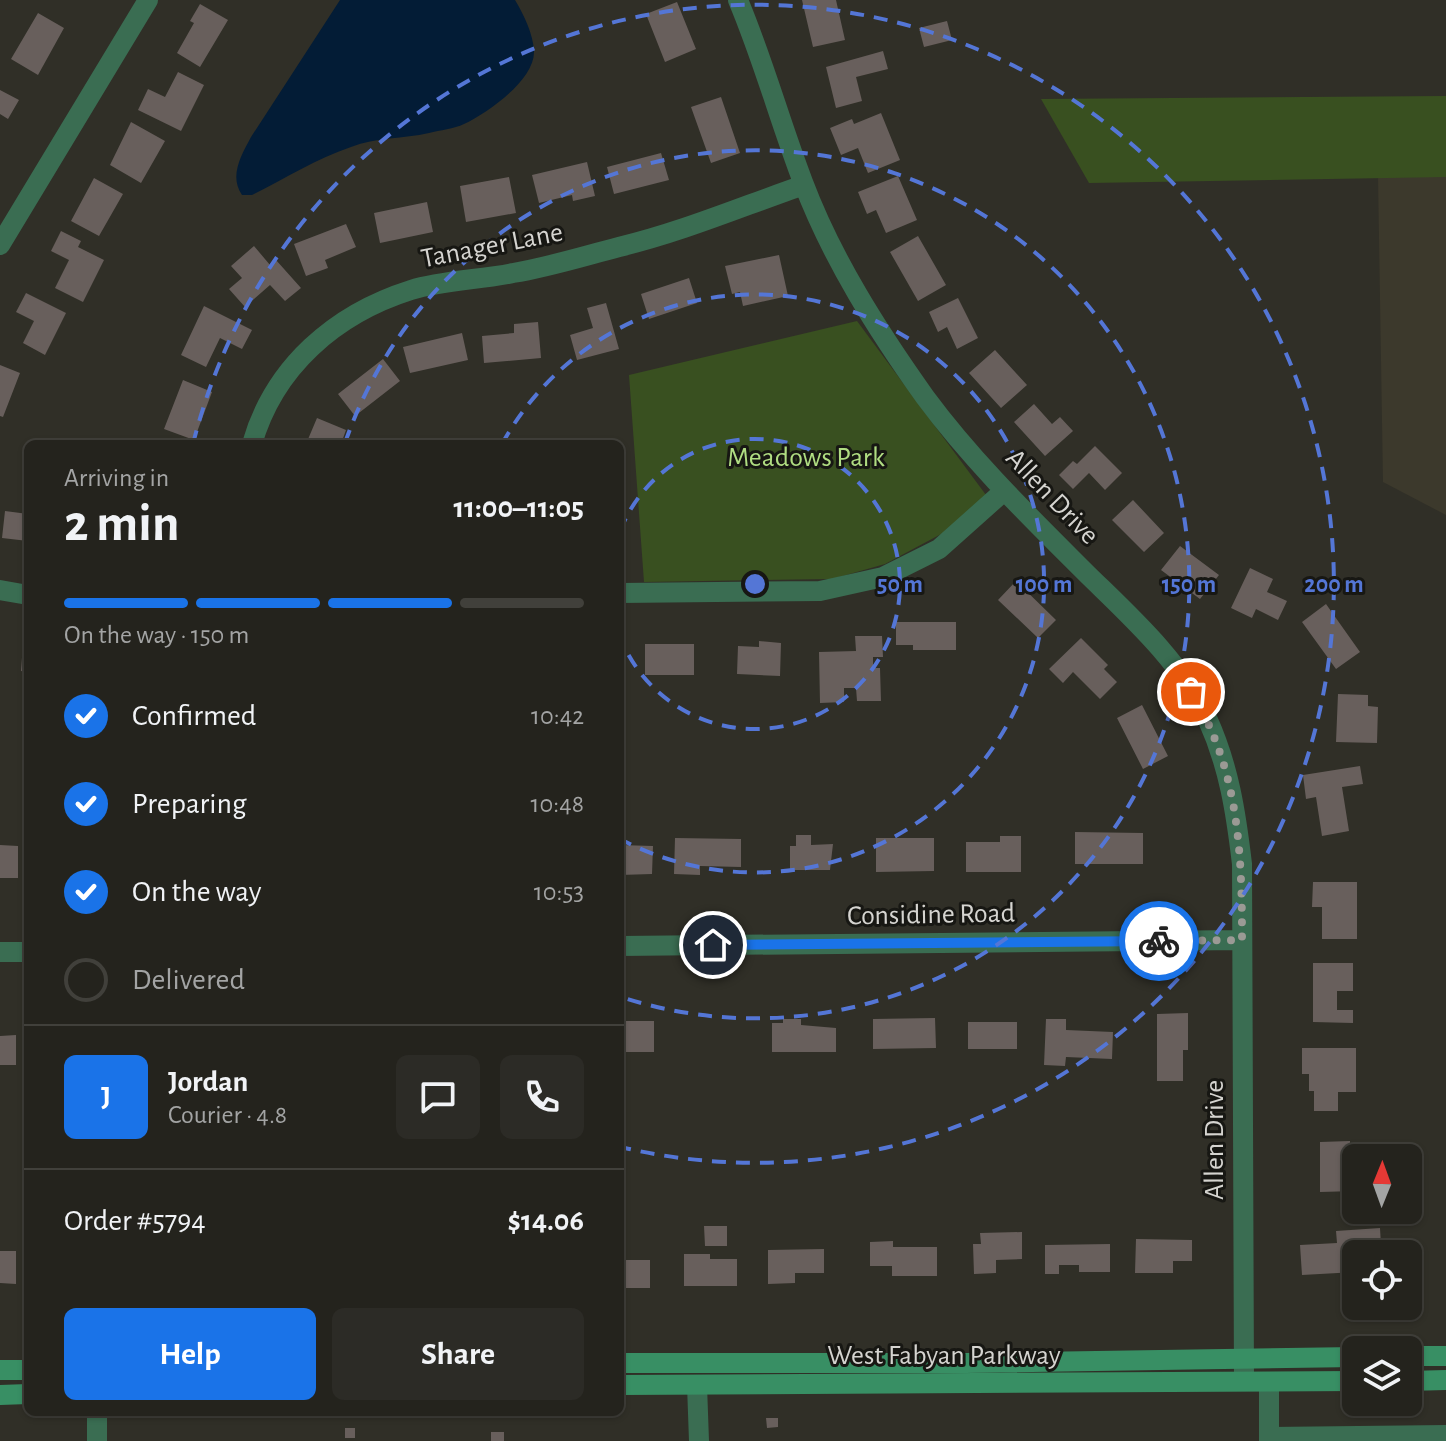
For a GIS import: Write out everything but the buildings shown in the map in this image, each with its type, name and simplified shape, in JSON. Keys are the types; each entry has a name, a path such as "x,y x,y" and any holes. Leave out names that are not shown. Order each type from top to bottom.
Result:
{"main road":[{"path":"1422,1356 1446,1356"},
{"name":"West Fabyan Parkway","path":"624,1363 953,1363 1342,1357"},
{"path":"0,1370 24,1370"},
{"path":"1422,1381 1446,1380"},
{"name":"West Fabyan Parkway","path":"624,1385 1342,1381"},
{"path":"0,1395 24,1394"}],"street":[{"path":"0,245 148,0"},
{"name":"Allen Drive","path":"738,0 804,185 856,292 926,398 1004,491 1142,628 1177,669 1206,715 1225,762 1242,864 1244,1381"},
{"name":"Tanager Lane","path":"253,440 264,411 295,362 320,337 355,313 412,290 516,273 644,241 804,185"},
{"path":"624,593 820,591 883,577 939,549 1004,491"},
{"path":"0,590 24,594"},
{"name":"Considine Road","path":"624,946 1242,940"},
{"path":"0,952 24,952"},
{"path":"1269,1382 1269,1439 1446,1435"},
{"path":"697,1385 699,1441"},
{"path":"97,1416 97,1441"}],"shaded area":[{"path":"1378,176 1446,177 1446,515 1383,482"}],"green space":[{"path":"1446,96 1446,177 1089,183 1041,99"},
{"name":"Meadows Park","path":"857,321 986,495 943,533 885,564 832,579 644,582 629,375"}],"water":[{"path":"340,0 515,0 532,38 532,62 527,73 508,94 464,124 360,144 325,157 252,195 242,195 236,173 251,137"}],"way so far":[{"path":"1159,941 1242,940 1242,864 1235,809 1225,762 1206,715 1191,692"}],"route":[{"path":"713,945 1159,941"}]}
